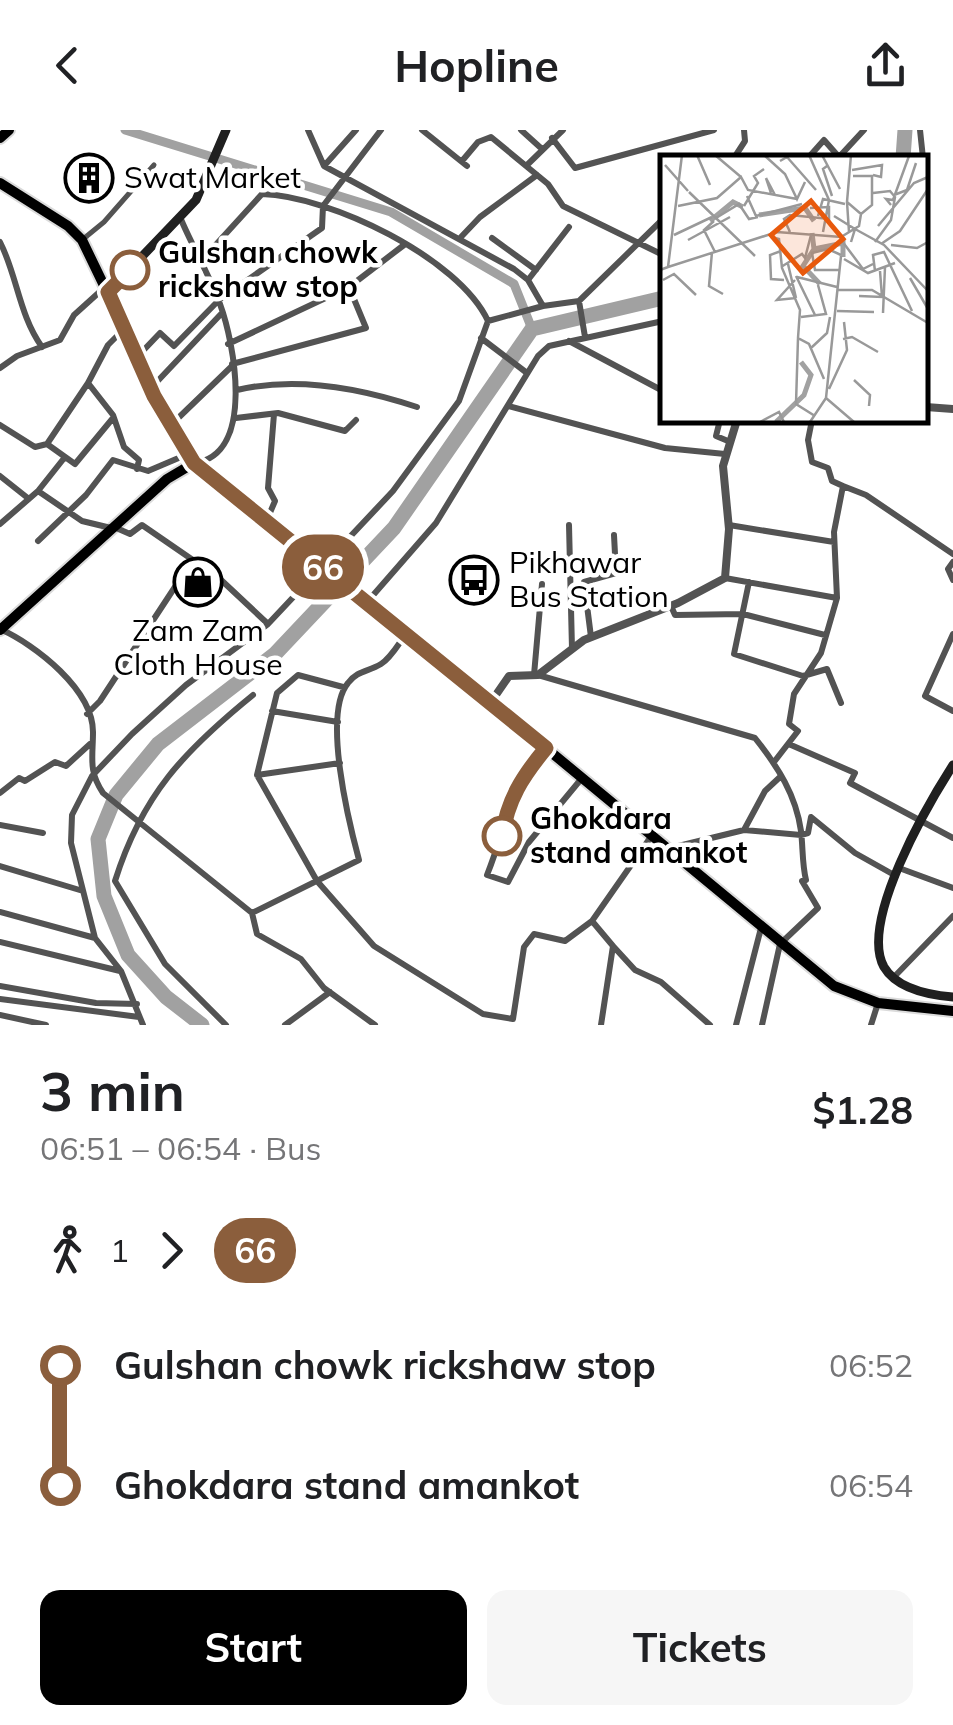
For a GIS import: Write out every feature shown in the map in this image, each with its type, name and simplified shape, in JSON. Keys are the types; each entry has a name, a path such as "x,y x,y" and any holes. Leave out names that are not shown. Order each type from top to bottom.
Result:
{"main road":[{"path":"0,138 9,130"},
{"path":"107,289 180,218 209,176 225,134"},
{"path":"0,183 68,226 82,240 151,388 191,458 834,986 878,1003 953,1011"},
{"path":"0,629 191,458"},
{"path":"953,765 897,872 880,929 879,949 882,965 893,978 928,994 953,996"}],"street":[{"path":"308,130 324,166 461,237 528,280 543,306"},
{"path":"324,166 356,130"},
{"path":"137,357 160,333 174,346 218,300 322,228 322,206 381,130"},
{"path":"422,130 465,163 478,142 491,137 536,174 563,206 660,253"},
{"path":"433,139 440,130"},
{"path":"521,130 542,149"},
{"path":"526,166 563,130"},
{"path":"552,138 574,168 714,130"},
{"path":"739,155 744,130"},
{"path":"841,155 864,130"},
{"path":"920,130 922,155"},
{"path":"811,155 824,140 837,155"},
{"path":"82,240 104,222 154,165"},
{"path":"461,237 480,217 536,174"},
{"path":"0,999 141,1021 121,972 95,938 71,843 72,815 92,776 186,685 268,624 357,534 430,445 459,401 488,321 478,299 440,266 322,206 262,194 201,261"},
{"path":"38,540 113,460 155,470 191,458 215,456 236,418 237,390 218,300 180,218"},
{"path":"488,321 578,301 660,222"},
{"path":"528,280 569,227"},
{"path":"492,238 536,270"},
{"path":"0,242 13,267 14,284 31,332 42,347"},
{"path":"227,344 349,286 404,245"},
{"path":"171,424 230,366 366,328 349,286"},
{"path":"0,368 17,356 60,340 74,315 107,289"},
{"path":"578,301 586,337"},
{"path":"151,388 221,314"},
{"path":"368,600 436,523 526,372 549,346 660,322"},
{"path":"0,425 35,447 46,444 108,346 125,329"},
{"path":"483,339 526,372"},
{"path":"569,341 660,389"},
{"path":"88,383 114,418 124,447 138,460 137,468"},
{"path":"237,390 292,383 344,388 417,407"},
{"path":"508,406 665,448 725,454"},
{"path":"928,407 953,409"},
{"path":"236,418 274,414 345,431 356,420"},
{"path":"266,523 275,501 268,488 274,414"},
{"path":"46,444 75,464 114,418"},
{"path":"720,422 716,436 728,441"},
{"path":"725,578 729,525 722,475 736,422"},
{"path":"812,422 808,440 812,462 828,468 832,480 866,495 953,558 948,569 953,580"},
{"path":"0,524 38,491 66,457"},
{"path":"0,476 28,498"},
{"path":"774,762 791,746 798,731 789,724 794,694 820,653 836,598 834,542 843,486"},
{"path":"38,491 82,521 130,534 142,525 171,541 192,562 219,578 268,624"},
{"path":"569,524 572,649"},
{"path":"729,525 834,542"},
{"path":"590,636 584,582 616,572 614,535"},
{"path":"86,714 100,701 192,562"},
{"path":"536,675 590,636 670,606 725,578 836,598"},
{"path":"749,582 734,654 803,676 827,668 841,703"},
{"path":"536,675 542,584"},
{"path":"670,606 676,614 743,614 825,635"},
{"path":"0,629 22,640 75,683 94,730 90,744 92,776 103,793 252,913 257,934 301,959 330,992 373,1024"},
{"path":"252,913 359,860 340,763 338,722 343,687 358,672 382,664 407,633"},
{"path":"953,634 925,696 953,711"},
{"path":"343,687 298,675 277,693 257,775 316,881 374,946 483,1014 513,1018 524,947 534,934 565,941 592,920 650,838"},
{"path":"490,702 509,676 536,675 755,738 792,792 801,835 806,880 802,881 818,908 780,944 762,1025"},
{"path":"226,1025 165,964 122,899 114,880 136,822 162,780 200,738 253,696"},
{"path":"272,711 338,722"},
{"path":"2,789 18,778 25,781 55,762 66,766 90,744"},
{"path":"791,746 855,773 850,784 953,838"},
{"path":"546,748 507,805 500,842 488,874 508,882 529,842 582,778"},
{"path":"257,775 340,763"},
{"path":"744,830 765,792 780,777"},
{"path":"665,849 744,830 801,835 808,833 812,817 855,853 897,872 953,888"},
{"path":"0,825 43,832"},
{"path":"0,866 84,891"},
{"path":"0,912 95,938"},
{"path":"893,978 953,916"},
{"path":"592,920 635,970 661,982 710,1025"},
{"path":"736,1025 761,928"},
{"path":"0,942 121,972"},
{"path":"600,1025 612,946"},
{"path":"0,986 96,1003 137,1004"},
{"path":"285,1025 330,992"},
{"path":"872,1025 878,1003"},
{"path":"0,1016 46,1025"}],"waterway":[{"path":"125,130 391,212 514,284 532,329"},
{"path":"903,155 905,130"},
{"path":"202,1025 166,997 128,955 104,896 98,839 116,795 158,744 275,654 394,528 532,329 660,299"}],"bus line":[{"name":"66","path":"130,270 108,292 154,396 194,463 232,497 368,600 546,748 507,805 502,836"}],"place":[{"name":"Swat Market","path":"89,178"},
{"name":"Gulshan chowk rickshaw stop","path":"130,270"},
{"name":"Pikhawar Bus Station","path":"474,580"},
{"name":"Zam Zam Cloth House","path":"198,582"},
{"name":"Ghokdara stand amankot","path":"502,836"}]}
